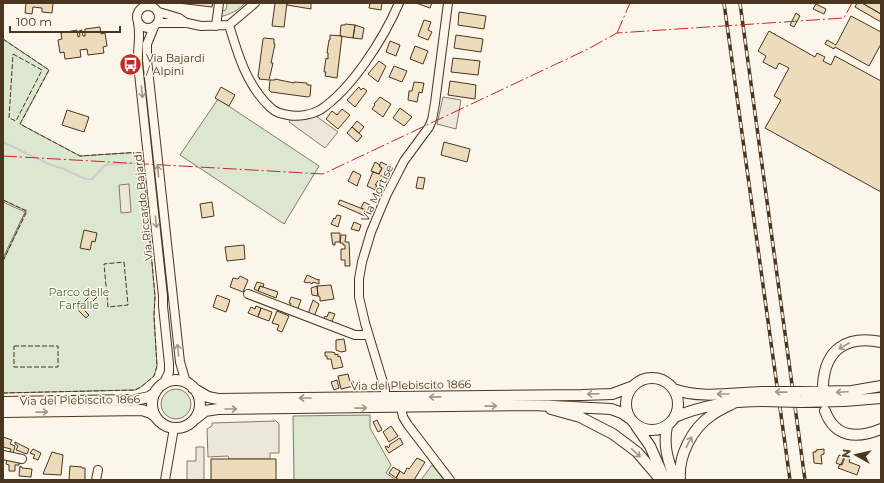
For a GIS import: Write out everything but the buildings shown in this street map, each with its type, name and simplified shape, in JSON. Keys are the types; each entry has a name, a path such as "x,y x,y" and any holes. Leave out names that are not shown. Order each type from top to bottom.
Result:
{"main road":[{"path":"823,385 823,376 830,357 840,346 855,340 869,339 881,342"},
{"path":"665,480 650,446 626,412 626,399 631,388 639,381 651,378 663,381 673,389 691,394 800,397 844,401 881,398"},
{"path":"174,381 180,381 192,387 199,400 198,413 195,419 185,426 174,428 163,424 156,417 153,405 155,393 162,385 174,381"},
{"path":"800,397 881,386"},
{"name":"Via del Plebiscito 1866","path":"192,387 208,397 218,399 612,394 631,388"},
{"path":"636,426 648,431 655,431 667,426 674,418 678,403 673,389"},
{"name":"Via del Plebiscito 1866","path":"3,402 135,400 149,397 155,393"},
{"path":"674,418 703,408 734,403 762,396"},
{"path":"680,480 682,459 693,434 710,415 734,403"},
{"path":"533,405 580,417 608,431 637,452 661,480"},
{"name":"Via del Plebiscito 1866","path":"195,419 205,411 218,409 533,405 611,409 622,413 629,418"},
{"name":"Via del Plebiscito 1866","path":"3,412 142,410 151,413 156,417"},
{"path":"825,411 832,426 849,434 868,434 881,429"},
{"path":"667,426 665,443 666,456 675,480"}],"street":[{"name":"Via Riccardo Bajardi","path":"136,3 137,19 140,30 138,64 164,296 163,306 169,364 169,372 162,385"},
{"path":"216,26 219,3"},
{"path":"138,23 145,28 156,25 187,23 201,26 229,25 255,3"},
{"path":"229,25 248,80 257,92 272,109 280,114 293,116 304,115 319,111 334,99 352,79 377,44 399,3"},
{"name":"Via Mortise","path":"385,398 385,389 368,335 359,296 359,279 362,262 371,232 386,196 404,161 429,127 432,120 448,3"},
{"path":"137,14 144,7 153,7 187,23"},
{"name":"Via Riccardo Bajardi","path":"153,7 160,18 146,48 147,68 180,362 185,379 192,387"},
{"path":"248,294 355,335 368,335"},
{"path":"844,401 881,394"},
{"path":"401,407 403,416 408,425 450,480"},
{"path":"165,480 174,428"},
{"path":"3,455 22,459"},
{"path":"96,480 98,470"}],"green space":[{"path":"227,3 245,3 234,12 220,17 221,11 226,10"},
{"name":"Parco delle Farfalle","path":"3,39 49,70 20,124 80,156 142,152 155,296 154,316 157,366 154,376 135,390 3,393 3,261 26,211 3,200"},
{"path":"218,99 319,166 284,224 180,155"},
{"path":"3,202 25,212 3,258"},
{"path":"176,389 182,390 190,398 190,410 182,418 176,419 170,418 162,410 161,404 162,398 170,390"},
{"path":"370,415 370,428 391,465 386,473 396,480 294,480 293,416"},
{"path":"432,465 444,480 421,480"}],"shaded area":[{"path":"443,97 461,100 456,129 437,124"},
{"path":"312,113 338,132 325,148 289,122 293,116"},
{"path":"129,184 131,212 121,213 119,185"},
{"path":"276,421 279,424 279,453 270,453 270,459 229,459 228,456 208,457 207,429 212,426 212,423"},
{"path":"196,447 204,447 204,480 187,480 187,461 196,461"}],"waterway":[{"path":"3,142 51,165 86,179 92,179 105,165 132,163"}],"railway":[{"path":"724,3 790,480"},
{"path":"740,3 805,480"}],"fence":[{"path":"3,39 49,70 20,124 80,156 142,152 155,296 154,316 157,366 154,376 135,390 3,393"},
{"path":"13,54 42,70 16,121 9,118 13,54"},
{"path":"3,200 27,211 3,261"},
{"path":"124,262 128,305 108,307 104,264 124,262"},
{"path":"14,346 58,346 58,367 14,367 14,346"}],"power":[{"path":"617,33 630,3"},
{"path":"3,156 323,174 588,49 617,33 844,18 852,3"}],"place":[{"name":"Via Bajardi / Alpini","path":"130,64"}]}
